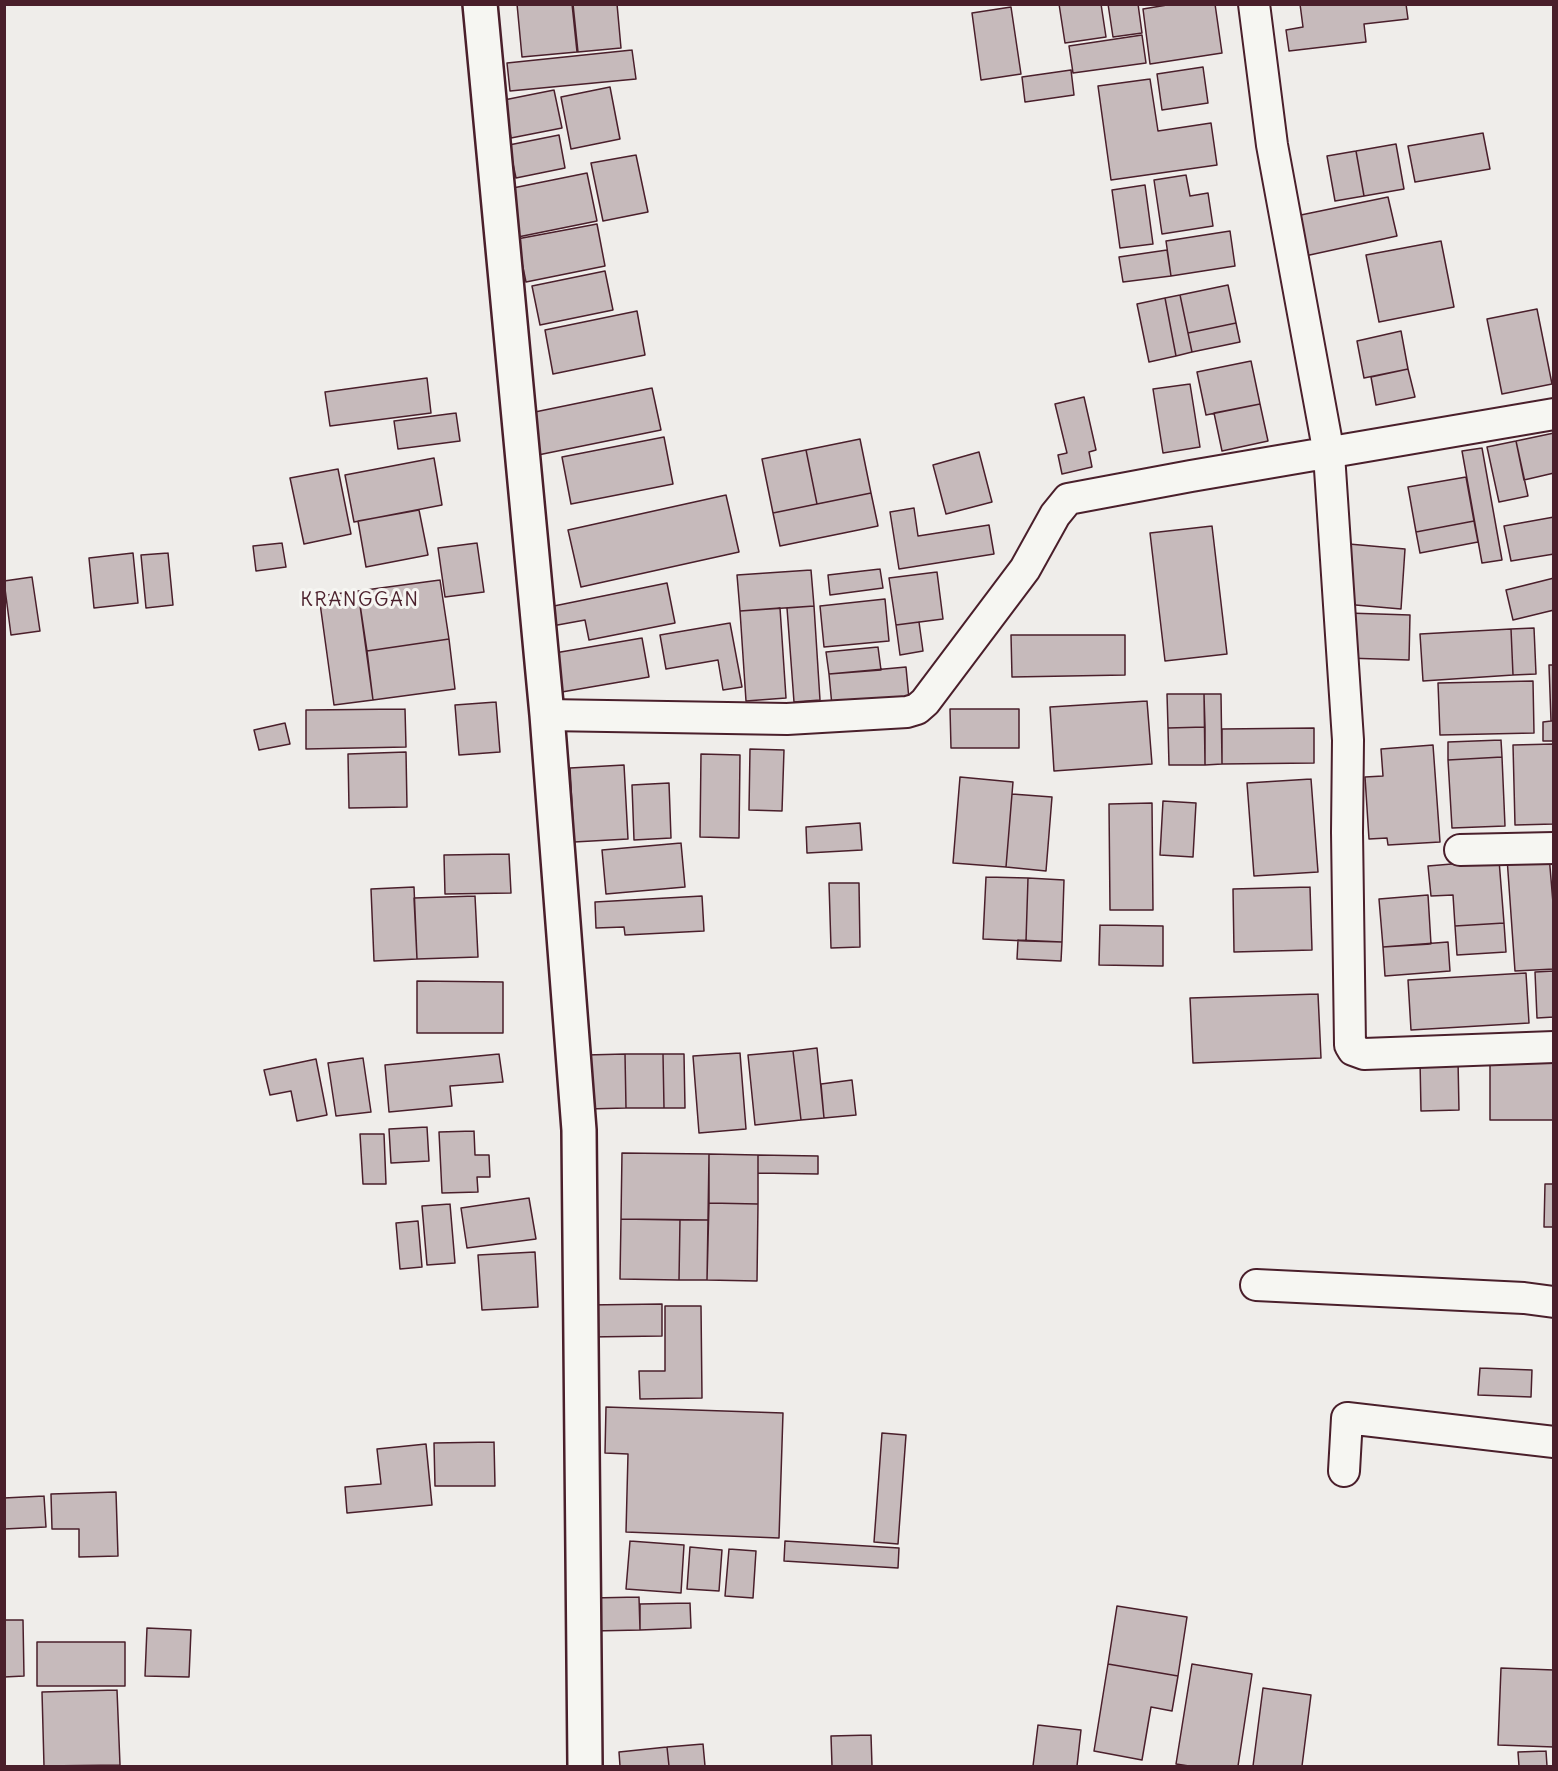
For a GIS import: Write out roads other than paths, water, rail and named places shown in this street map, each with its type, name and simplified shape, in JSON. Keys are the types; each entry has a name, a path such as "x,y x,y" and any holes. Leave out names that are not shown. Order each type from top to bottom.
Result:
{"street":[{"path":"480,4 547,715 579,1130 585,1767"},
{"path":"1254,4 1272,145 1329,454 1348,740 1350,1045 1353,1050 1364,1054 1554,1047"},
{"path":"547,715 787,719 906,712 917,709 926,702 1025,569 1055,515 1068,499 1554,414"},
{"path":"1461,850 1554,848"},
{"path":"1256,1285 1524,1298 1554,1302"},
{"path":"1344,1471 1347,1418 1554,1442"}],"district":[{"name":"KRANGGAN","path":"360,600"}]}
